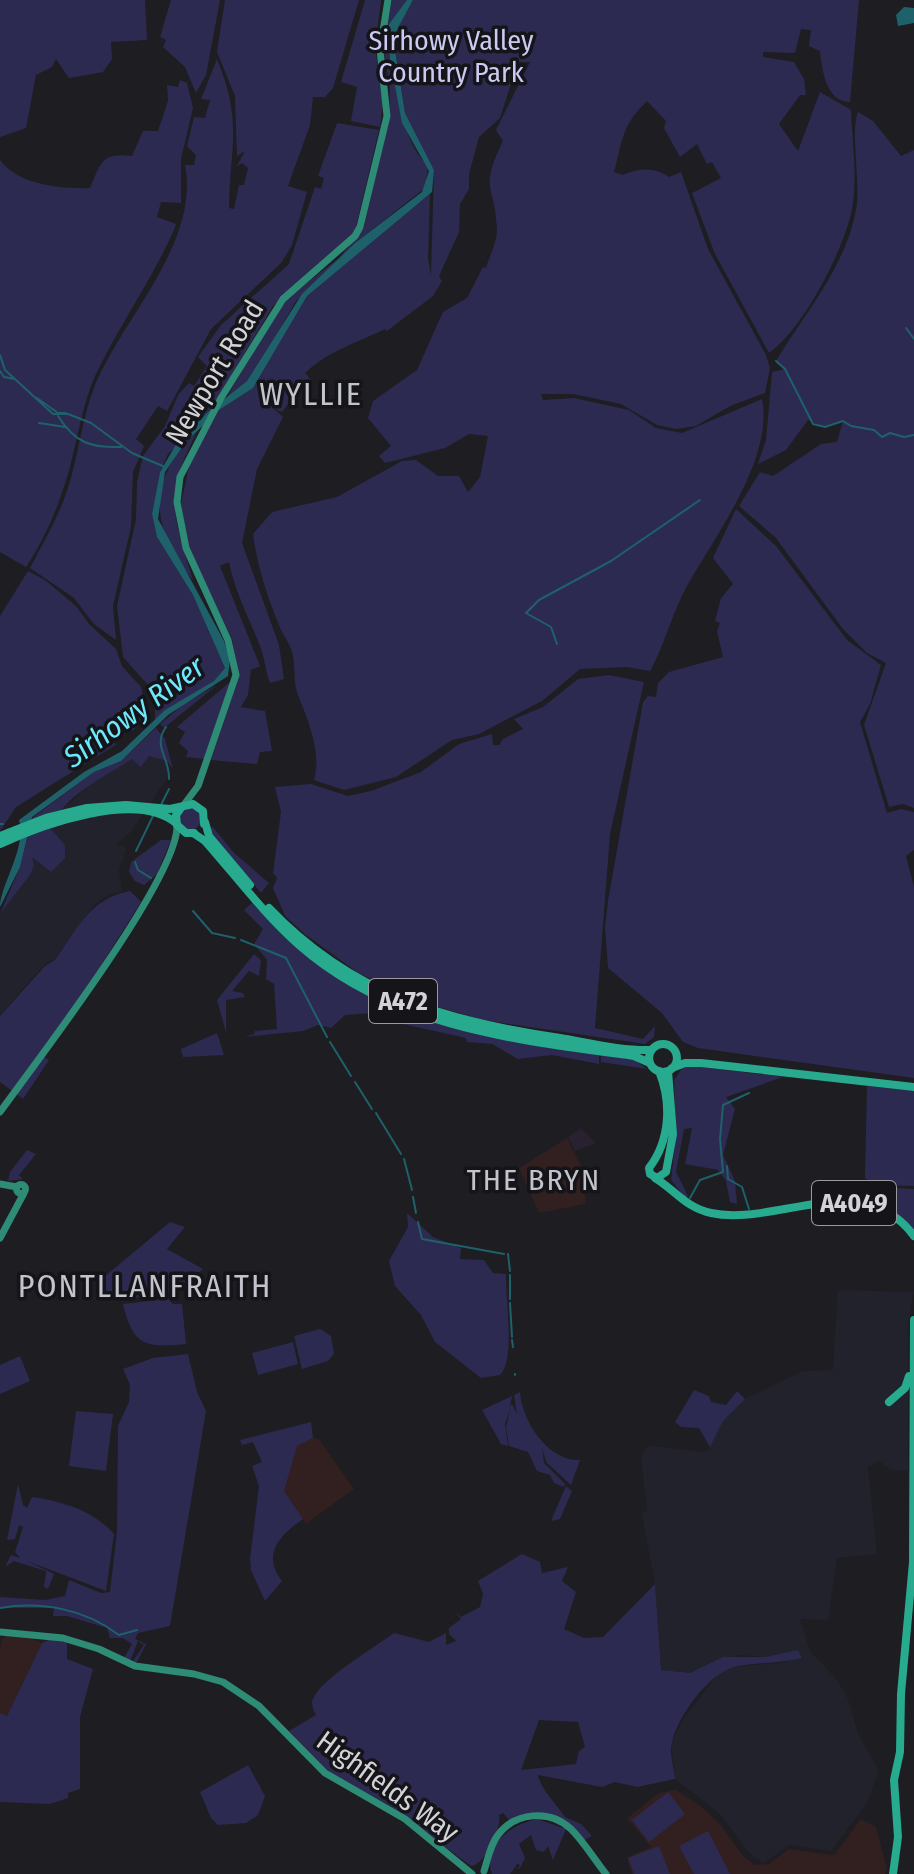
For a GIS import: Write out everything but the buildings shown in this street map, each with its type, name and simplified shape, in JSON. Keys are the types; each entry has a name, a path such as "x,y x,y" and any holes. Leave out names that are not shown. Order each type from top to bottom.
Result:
{"main road":[{"name":"Newport Road","path":"182,807 198,786 236,675 228,640 190,561 179,520 180,477 199,436 283,299 355,236 364,218 387,116 380,50 388,0"},
{"name":"Newport Road","path":"198,786 199,807"},
{"path":"0,836 46,818 87,808 126,805 160,810 192,833"},
{"path":"0,1112 87,990 158,881 175,845 182,807"},
{"path":"0,844 75,817 199,807 205,822 175,845"},
{"name":"A472","path":"205,822 211,839 284,923 331,961 370,986 409,1004 465,1022 651,1050"},
{"name":"A472","path":"192,833 205,841 300,946 330,969 381,998 461,1028 634,1056 650,1063"},
{"path":"701,1063 663,1044 651,1050 650,1063 666,1070 685,1063 701,1063 914,1087"},
{"path":"662,1166 649,1168 655,1178 663,1176 667,1125 666,1070 677,1053"},
{"path":"662,1166 669,1188"},
{"name":"A4049","path":"655,1178 695,1208 733,1216 816,1202 847,1202 886,1214 914,1236"},
{"path":"0,1238 17,1205 19,1191 2,1186"},
{"path":"893,1874 898,1837 894,1780 900,1752 901,1694 913,1562 914,1320"},
{"path":"889,1402 905,1388 912,1359"},
{"name":"Highfields Way","path":"0,1632 50,1636 99,1649 142,1668 206,1676 241,1692 259,1706 325,1773 405,1819 478,1872"},
{"path":"478,1872 503,1829 518,1819 535,1815 567,1826 606,1874"}],"shaded area":[{"path":"149,756 167,761 170,766 168,777 130,833 116,844 126,848 119,871 122,892 109,894 93,906 55,959 45,964 0,1015 0,914 26,880 31,856 51,872 65,845 50,828 57,811 74,800 96,778 132,758 143,765"},
{"path":"581,1128 596,1143 575,1151 568,1137"},
{"path":"567,1138 581,1166 586,1204 539,1213 519,1168"},
{"path":"838,1290 914,1292 908,1320 908,1471 891,1470 879,1461 868,1467 877,1554 837,1558 828,1620 800,1619 810,1651 838,1681 848,1699 859,1736 877,1767 877,1776 868,1801 831,1851 790,1845 763,1863 750,1854 720,1814 675,1779 671,1743 684,1718 720,1672 735,1667 787,1662 798,1650 765,1657 739,1655 690,1673 661,1670 655,1584 642,1514 647,1509 641,1457 646,1447 654,1446 704,1452 709,1449 723,1421 745,1399 803,1371 833,1370"},
{"path":"313,1438 319,1439 354,1489 306,1524 283,1491 297,1445"},
{"path":"7,1635 29,1637 42,1643 7,1716 0,1713 0,1650 2,1639"},
{"path":"676,1790 702,1807 721,1825 743,1856 755,1865 769,1864 789,1849 834,1855 861,1819 876,1827 887,1869 885,1874 632,1874 627,1857 651,1847 627,1818 659,1793"}],"green space":[{"path":"0,0 145,0 147,40 111,42 112,59 103,72 69,78 56,59 52,67 36,75 26,128 0,137"},
{"path":"171,0 220,0 206,75 196,93 185,67 163,47 166,40 160,37"},
{"path":"225,0 359,0 333,88 325,97 313,97 310,125 288,186 307,192 292,245 282,262 211,329 167,411 158,406 136,439 144,446 133,472 131,527 113,606 116,640 94,624 74,598 30,568 67,491 95,385 171,251 187,194 185,165 194,165 196,155 187,146 194,117 205,118 210,100 201,99 217,59 230,100 232,118 229,208 234,209 239,185 244,185 248,168 242,163 237,166 245,151 237,156 235,96 217,52"},
{"path":"365,0 381,0 375,47 383,103 380,127 351,121 357,87 341,82"},
{"path":"392,0 407,0 389,24 398,100 409,136 428,167 425,188 355,243 296,301 259,365 247,381 226,398 285,300 340,257 364,227 389,118 390,87 383,46"},
{"name":"Sirhowy Valley Country Park","path":"413,0 859,0 850,102 842,101 830,91 820,51 809,46 811,30 801,29 795,53 763,52 763,57 794,62 804,79 806,95 800,95 779,124 798,151 820,92 851,110 854,197 848,226 820,287 795,326 769,353 715,254 692,193 721,178 712,162 707,164 697,144 680,157 664,128 666,121 647,101 639,110 624,133 614,172 623,175 652,170 669,177 681,172 708,249 766,355 770,368 765,393 730,406 696,426 676,429 657,425 621,404 573,394 541,394 543,400 574,398 629,410 656,428 682,433 762,399 763,422 751,471 740,496 687,586 650,671 627,667 580,669 542,701 479,734 452,740 396,777 344,790 314,780 315,748 296,690 292,652 267,592 253,534 272,512 337,497 402,461 416,460 438,476 459,476 468,492 480,477 488,436 469,434 445,448 385,463 379,456 391,446 368,418 373,401 417,370 443,312 467,298 483,267 486,268 497,231 490,180 503,141 496,130 530,62 518,62 500,118 479,137 469,174 469,189 460,204 459,232 439,276 442,281 433,296 387,331 385,329 323,359 305,373 311,380 292,399 289,397 290,401 282,412 273,408 283,417 257,469 242,543 279,645 284,679 270,683 262,651 229,562 220,566 260,666 251,670 248,695 241,707 265,711 272,751 260,752 257,764 211,760 239,677 232,639 190,552 181,504 190,461 219,410 253,388 307,296 362,247 430,194 428,259 431,275 434,170 405,113 393,36"},
{"path":"180,80 187,83 193,108 181,159 181,203 161,202 157,217 176,224 95,376 59,501 26,567 0,552 0,160 18,175 41,184 90,188 104,161 114,156 132,156 143,131 158,131 168,101 167,85 178,87"},
{"path":"858,112 873,121 901,156 914,150 914,808 903,804 889,807 864,725 886,663 867,653 843,629 776,538 739,506 760,472 773,476 821,444 837,442 843,421 825,427 808,420 786,450 758,464 766,440 772,372 784,369 776,361 834,270 851,231 857,199 855,132"},
{"path":"337,123 379,130 355,231 273,306 210,411 168,454 160,472 152,514 157,537 193,595 225,668 214,681 155,720 155,710 164,703 154,707 148,685 123,657 117,606 136,519 137,482 143,456 165,426 178,395 189,383 194,386 207,366 198,357 221,325 289,264 315,187 321,189 324,178 318,176"},
{"path":"197,432 180,473 175,506 193,580 168,542 160,505 162,486 169,468"},
{"path":"736,509 776,546 847,640 881,665 870,704 860,722 887,813 901,809 914,812 914,850 906,856 914,887 914,1078 698,1048 683,1042 662,1013 608,968 605,927 608,901 643,702 648,696 656,697 658,683 669,672 723,657 717,631 720,623 715,621 721,598 733,584 713,558"},
{"path":"28,571 45,580 76,606 90,625 116,649 122,666 141,687 148,717 132,731 126,724 119,727 112,743 117,744 16,807 0,831 0,616"},
{"path":"609,675 644,682 610,834 595,1028 643,1039 655,1026 654,1037 645,1044 483,1020 411,999 357,972 285,916 273,888 277,878 273,873 281,812 275,787 311,784 348,796 371,791 421,772 459,744 492,734 493,745 499,745 503,739 523,729 514,719 543,707 578,679"},
{"path":"231,681 204,759 186,757 188,751 179,743 185,732 177,727"},
{"path":"217,685 164,728 160,724 184,704"},
{"path":"156,728 165,739 173,769 167,761 149,756 141,767 132,759 74,797 56,816 50,828 65,845 65,858 51,872 32,857 34,866 30,875 0,914 20,867 32,818 94,772 121,761"},
{"path":"190,808 198,811 201,819 198,827 190,830 182,827 179,819 182,811"},
{"path":"213,827 234,853 269,883 261,893 212,833 210,828"},
{"path":"161,840 171,840 157,874 144,885 135,881 129,872 131,862"},
{"path":"130,891 141,902 83,994 40,1054 49,1060 23,1099 0,1082 0,1016 45,966 55,960 94,908"},
{"path":"252,903 284,936 406,1012 475,1034 599,1054 599,1064 552,1055 518,1059 492,1044 467,1042 466,1038 376,1018 375,1013 345,1015 331,1028 318,1025 303,1031 245,1037 255,1031 277,1029 274,984 266,979 267,960 254,944 263,929 244,910"},
{"path":"254,954 261,960 259,976 249,971 232,991 243,993 245,997 226,1000 226,1032 217,1000"},
{"path":"217,1033 224,1055 183,1057 181,1049"},
{"path":"601,1054 635,1060 647,1069 601,1062"},
{"path":"683,1067 783,1077 726,1097 735,1109 723,1155 735,1181 737,1204 730,1202 726,1181 718,1170 685,1164 692,1128 684,1129 676,1172 688,1196 686,1199 671,1180 676,1136 674,1080"},
{"path":"867,1086 914,1091 914,1186 875,1185 865,1178"},
{"path":"27,1150 36,1154 19,1175 23,1179 8,1181 10,1172"},
{"path":"872,1187 914,1189 914,1230 891,1213 853,1199"},
{"path":"407,1213 433,1237 461,1248 460,1259 484,1260 493,1273 506,1274 509,1343 505,1367 500,1375 481,1378 435,1342 421,1315 395,1286 389,1261 408,1227"},
{"path":"170,1222 185,1227 167,1249 203,1269 178,1287 153,1296 127,1297 98,1288 97,1283"},
{"path":"168,1299 173,1304 182,1304 186,1344 160,1345 143,1341 131,1329 123,1304"},
{"path":"320,1329 331,1336 334,1354 328,1361 302,1369 294,1336"},
{"path":"293,1342 298,1364 258,1375 252,1353"},
{"path":"188,1354 197,1392 206,1411 170,1626 138,1633 135,1639 146,1644 136,1664 133,1661 144,1645 138,1641 130,1661 124,1658 132,1644 123,1638 110,1638 107,1628 67,1616 53,1616 54,1608 0,1608 0,1597 45,1600 65,1596 69,1580 101,1593 110,1592 117,1531 118,1426 129,1402 130,1385 123,1369 153,1358"},
{"path":"20,1356 30,1381 0,1394 0,1365"},
{"path":"694,1390 709,1396 711,1402 726,1405 737,1391 745,1399 723,1421 710,1447 699,1428 681,1427 675,1422"},
{"path":"520,1392 526,1416 539,1438 558,1454 580,1460 571,1485 546,1462 542,1448 544,1463 565,1484 564,1487 554,1483 550,1475 537,1471 528,1452 509,1446 506,1427 511,1407 505,1424 508,1446 501,1444 482,1410 512,1396 510,1406 512,1404 517,1414 514,1395"},
{"path":"76,1411 113,1414 106,1471 69,1466"},
{"path":"311,1422 313,1438 297,1446 284,1491 303,1519 276,1546 273,1562 282,1581 265,1601 251,1570 250,1559 259,1486 252,1466 262,1462 253,1442 242,1445 240,1440"},
{"path":"18,1484 23,1505 27,1508 32,1497 66,1504 97,1519 114,1534 106,1591 27,1561 54,1574 48,1589 44,1587 46,1571 14,1561 5,1567 11,1555 20,1558 15,1552 23,1527 19,1525 15,1539 7,1540"},
{"path":"566,1486 572,1491 560,1519 551,1521"},
{"path":"522,1554 540,1562 542,1573 568,1567 562,1581 576,1592 564,1629 584,1638 603,1637 655,1584 661,1670 690,1673 723,1657 765,1657 798,1650 802,1658 734,1667 714,1678 687,1709 675,1732 671,1751 675,1779 637,1787 615,1782 602,1787 538,1775 545,1791 565,1817 581,1824 592,1836 583,1841 555,1817 510,1821 503,1813 499,1815 492,1845 477,1864 471,1866 387,1804 334,1777 289,1731 316,1715 312,1706 319,1689 394,1633 429,1642 446,1633 446,1645 456,1641 449,1634 449,1628 461,1619 455,1612 461,1617 480,1607 483,1594 478,1581","holes":["539,1720 578,1722 585,1747 579,1751 576,1764 521,1770"]},
{"path":"51,1639 67,1642 67,1659 93,1669 80,1717 80,1789 68,1793 68,1798 50,1804 0,1802 0,1713 7,1716 42,1643"},
{"path":"248,1765 265,1796 258,1815 246,1823 218,1825 211,1818 200,1792"},
{"path":"668,1792 685,1814 649,1842 632,1820"},
{"path":"537,1819 566,1829 553,1860 548,1846 544,1852 536,1850 531,1835 519,1844 525,1858 520,1868 517,1869 520,1866 518,1863 510,1874 492,1874 491,1854 495,1845 509,1831"},
{"path":"708,1831 730,1874 694,1874 679,1846"},
{"path":"659,1846 670,1874 634,1874 628,1858"}],"water":[{"path":"407,0 413,0 393,37 405,113 434,170 432,192 307,296 253,388 219,410 185,443 165,472 158,519 224,641 230,659 228,676 168,715 121,761 94,772 32,817 20,867 0,907 17,854 19,820 84,772 122,751 165,710 214,681 225,668 193,595 157,537 152,514 160,472 175,446 207,413 247,381 302,294 355,243 422,192 429,171 402,123 390,59 389,24"},
{"path":"904,7 914,8 914,23 898,26 896,15"}],"waterway":[{"path":"906,328 914,339"},
{"path":"0,355 5,370 53,414 68,414 91,423 132,453 165,467"},
{"path":"776,361 785,369 813,424 825,427 843,421 851,426 874,430 882,437 890,433 904,437 914,435"},
{"path":"0,371 4,377 15,379"},
{"path":"37,398 58,413 66,413"},
{"path":"58,416 77,438 85,442 121,447"},
{"path":"39,423 65,427"},
{"path":"557,644 551,627 526,613 539,600 611,561 700,500"},
{"name":"Sirhowy River","path":"166,727 161,746 169,779"},
{"path":"161,805 169,789"},
{"path":"136,851 153,816"},
{"path":"135,862 138,870 151,878"},
{"path":"193,911 212,933 235,938"},
{"path":"241,940 286,958 327,1037"},
{"path":"330,1042 351,1076"},
{"path":"355,1082 372,1109"},
{"path":"690,1198 700,1180 723,1172 720,1139 723,1105 749,1093"},
{"path":"376,1113 401,1154"},
{"path":"404,1159 412,1190"},
{"path":"727,1166 728,1179 742,1187 749,1209"},
{"path":"413,1197 416,1213"},
{"path":"418,1222 422,1239 504,1254"},
{"path":"508,1254 510,1271"},
{"path":"510,1275 510,1299"},
{"path":"510,1303 512,1337"},
{"path":"512,1340 513,1347"},
{"path":"0,1608 32,1606 62,1609 92,1619 119,1635 137,1630"}],"district":[{"name":"WYLLIE","path":"311,394"},
{"name":"THE BRYN","path":"534,1180"},
{"name":"PONTLLANFRAITH","path":"145,1286"}]}
